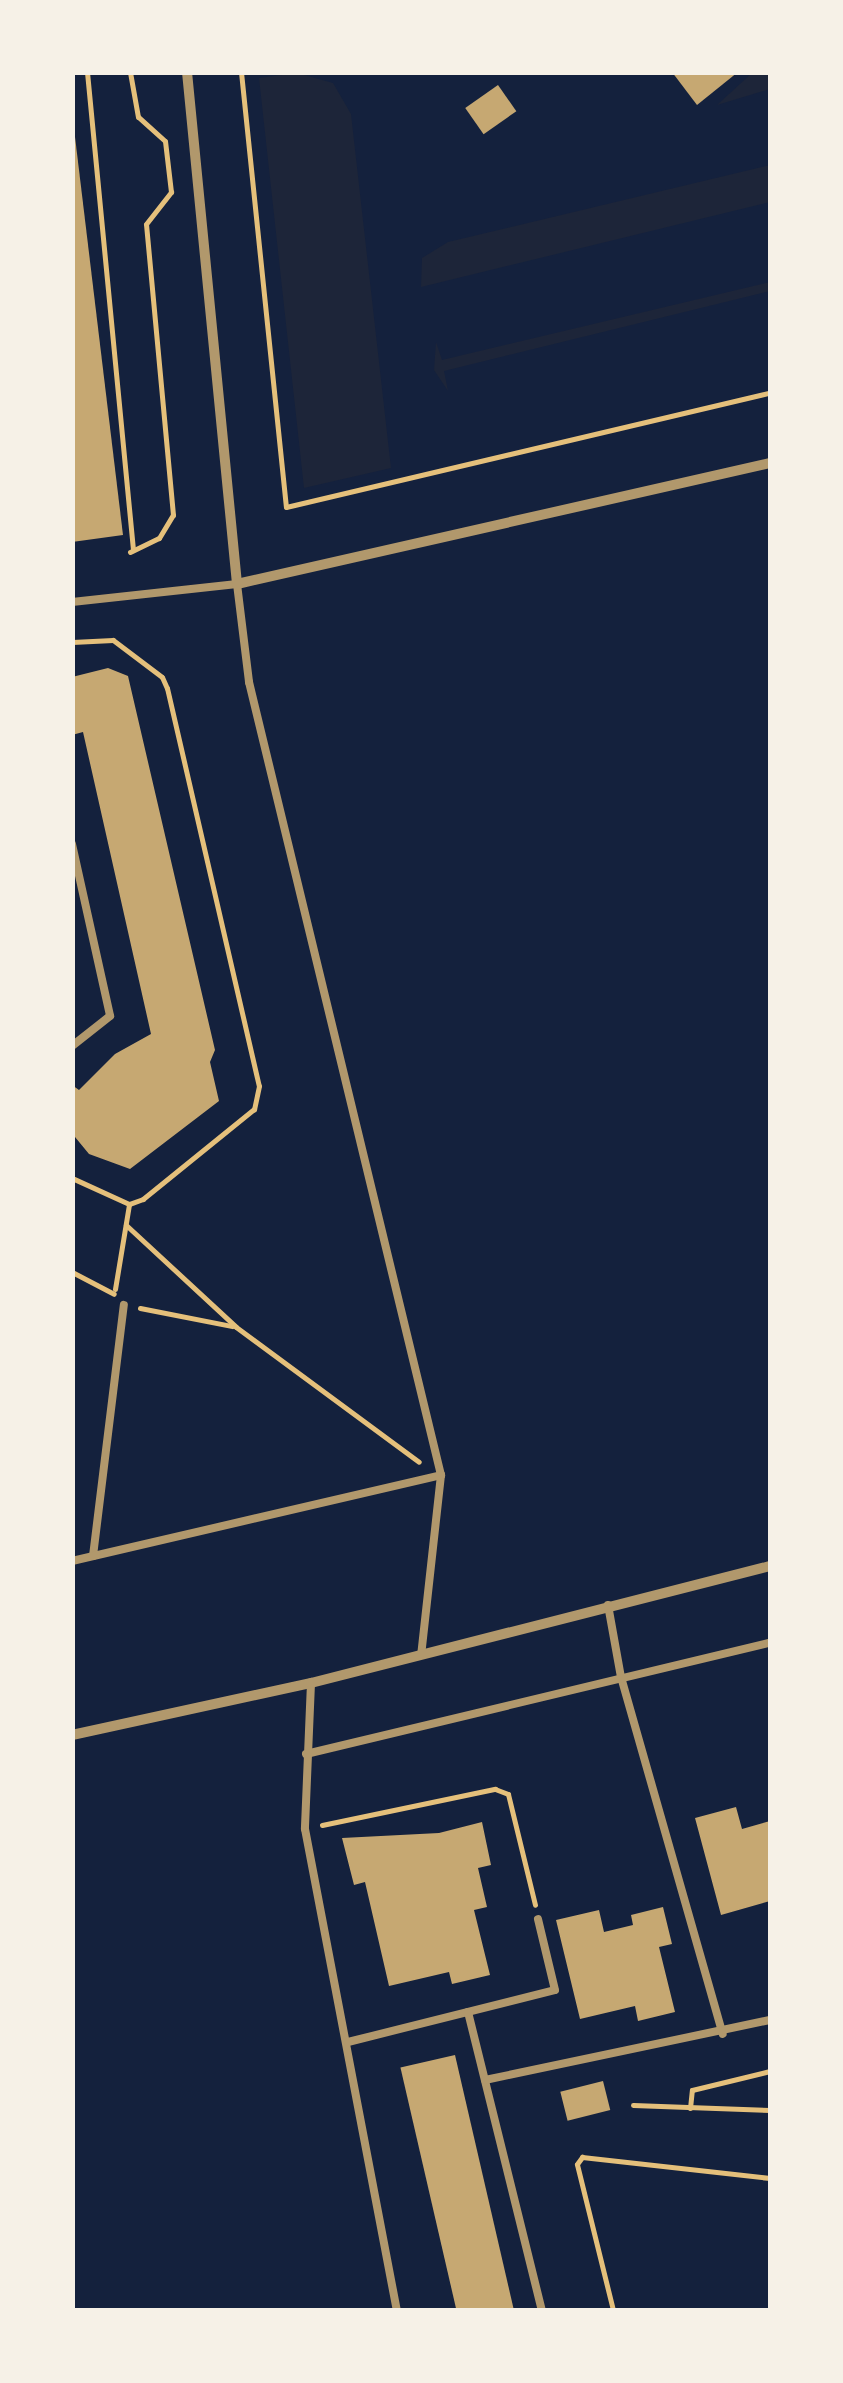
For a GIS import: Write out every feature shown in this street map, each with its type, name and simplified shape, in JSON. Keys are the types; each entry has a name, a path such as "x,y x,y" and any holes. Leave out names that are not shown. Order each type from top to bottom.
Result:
{"street":[{"path":"187,72 237,584 770,463"},
{"path":"72,1735 311,1683 770,1566"}],"lane":[{"path":"72,602 237,584 250,682 439,1475 422,1655"},
{"path":"72,844 110,1016 72,1046"},
{"path":"93,1556 124,1304"},
{"path":"72,1562 439,1475"},
{"path":"608,1605 620,1677 723,2034"},
{"path":"306,1754 770,1642"},
{"path":"311,1683 305,1829 397,2310"},
{"path":"348,2042 555,1990 538,1919"},
{"path":"468,2012 542,2310"},
{"path":"485,2080 637,2046 723,2034 770,2020"}],"path":[{"path":"87,72 131,551 159,538 173,515 146,224 171,192 166,141 138,117 130,72"},
{"path":"241,72 286,507 770,393"},
{"path":"72,642 114,640 162,677 260,1086 254,1108 129,1204 114,1294"},
{"path":"72,1178 129,1204"},
{"path":"126,1225 236,1327 439,1475"},
{"path":"72,1272 114,1294 124,1304 236,1327"},
{"path":"305,1829 495,1789 508,1794 538,1919"},
{"path":"690,2108 692,2090 770,2070"},
{"path":"634,2105 770,2110"},
{"path":"613,2310 578,2164 582,2158 770,2178"}],"shaded area":[{"path":"297,73 333,83 351,114 391,468 304,488 259,78"},
{"path":"752,73 770,73 770,89 717,105"},
{"path":"770,165 770,202 421,287 422,258 448,242"},
{"path":"770,282 770,291 444,371 448,391 434,370 436,342 442,360"}],"building":[{"path":"672,72 738,72 697,105"},
{"path":"498,85 516,111 484,134 465,108"},
{"path":"72,112 123,535 72,542"},
{"path":"108,668 128,676 215,1050 210,1062 219,1101 130,1169 89,1154 75,1137 72,1142 72,1085 79,1090 115,1054 151,1034 83,732 72,735 72,677"},
{"path":"736,1807 742,1829 770,1821 770,1901 721,1915 695,1818"},
{"path":"482,1822 491,1865 478,1868 487,1907 474,1910 490,1975 452,1984 449,1972 389,1986 365,1882 354,1885 342,1838 439,1833"},
{"path":"663,1907 672,1944 659,1947 675,2012 638,2021 635,2006 580,2019 556,1920 599,1910 604,1932 633,1925 631,1915"},
{"path":"455,2055 514,2310 456,2310 400,2068"},
{"path":"603,2081 610,2110 568,2121 560,2092"}]}
